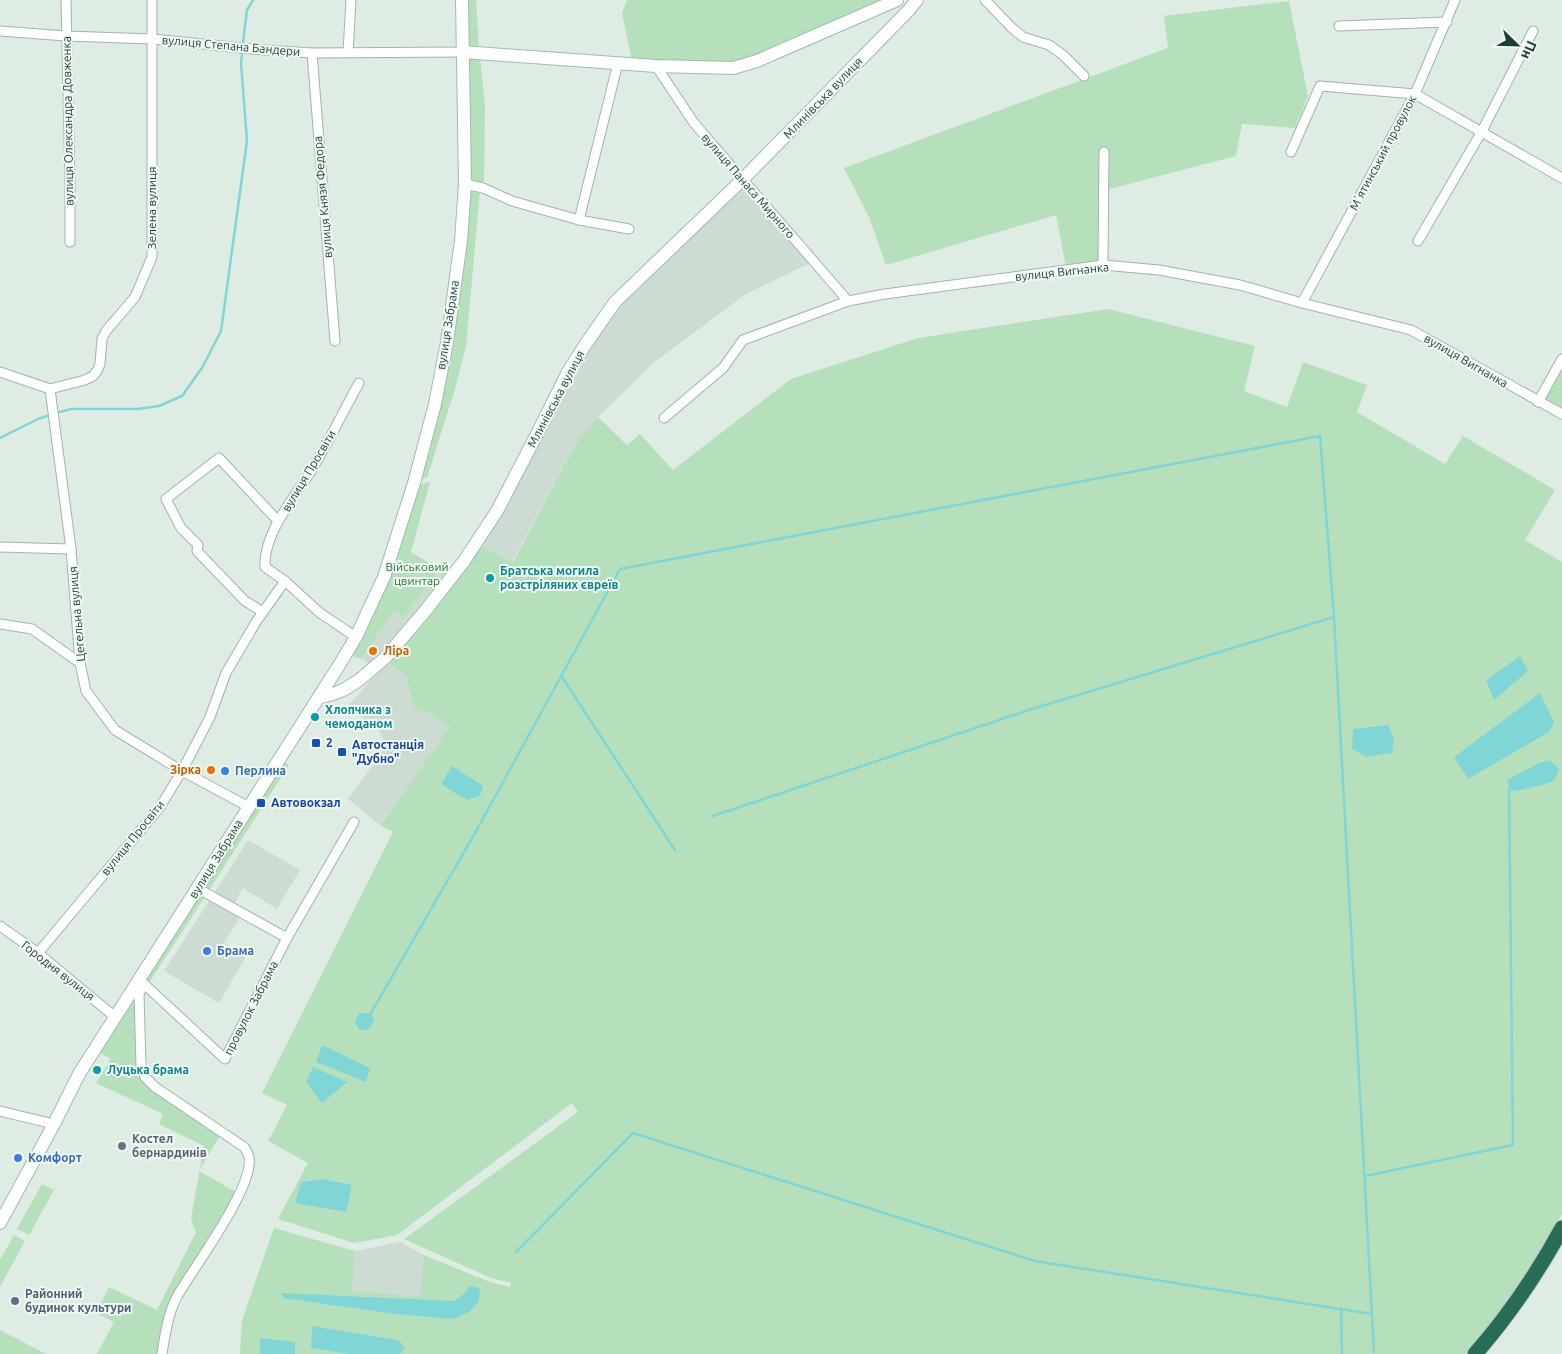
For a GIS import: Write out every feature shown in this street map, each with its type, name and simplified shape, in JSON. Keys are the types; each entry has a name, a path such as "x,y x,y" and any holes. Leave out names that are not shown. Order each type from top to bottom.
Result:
{"highway":[{"path":"1475,1354 1499,1326 1541,1266 1562,1228"}],"main road":[{"name":"вулиця Забрама","path":"0,1223 79,1074 115,1017 141,982 356,637 384,577 414,483 435,404 447,342 460,250 465,184 462,0"},
{"path":"463,52 656,66 733,68 757,61 897,0"},
{"name":"Млинівська вулиця","path":"318,698 333,694 358,681 385,658 464,561 497,511 568,372 616,302 742,180 917,0"}],"street":[{"name":"вулиця Олександра Довженка","path":"66,0 70,242"},
{"name":"Зелена вулиця","path":"50,389 85,380 93,376 97,371 100,364 102,339 106,330 135,297 152,257 152,0"},
{"path":"348,52 350,0"},
{"path":"985,0 1022,37 1049,44 1084,76"},
{"name":"Мʼятинський провулок","path":"1302,303 1415,94 1455,0"},
{"path":"1340,26 1447,22"},
{"name":"вулиця Степана Бандери","path":"0,31 66,36 153,39 312,53 463,52"},
{"path":"1418,241 1482,131 1533,31"},
{"name":"вулиця Князя Федора","path":"312,53 335,341"},
{"path":"579,220 618,63"},
{"name":"вулиця Панаса Мирного","path":"656,66 694,122 848,301"},
{"path":"1291,152 1320,86 1415,94 1562,178"},
{"path":"1102,265 1104,152"},
{"path":"465,184 483,188 512,201 579,220 629,229"},
{"name":"вулиця Вигнанка","path":"664,418 723,368 743,340 848,301 1102,265 1159,270 1240,285 1302,303 1411,330 1562,414"},
{"path":"1538,402 1562,359"},
{"path":"0,372 50,389"},
{"name":"вулиця Просвіти","path":"356,637 320,613 285,581 266,567 265,557 278,522 311,470 359,383"},
{"name":"Цегельна вулиця","path":"50,389 71,549 80,663 86,691 115,730 182,771 249,807"},
{"path":"263,612 245,601 197,551 198,545 181,528 166,499 220,458 278,522"},
{"path":"0,546 71,549"},
{"name":"вулиця Просвіти","path":"38,954 160,807 182,771 210,716 226,673 263,612 285,581"},
{"path":"0,624 32,629 80,663"},
{"name":"провулок Забрама","path":"141,982 226,1060 287,938 354,822"},
{"path":"198,888 287,938"},
{"name":"Городня вулиця","path":"0,926 38,954 115,1017"},
{"path":"141,982 139,994 141,1065 145,1077 155,1087 244,1147 250,1157 249,1171 231,1211 177,1297 166,1328 162,1354"},
{"path":"0,1111 54,1124"}],"shaded area":[{"path":"741,185 810,263 746,294 652,364 585,430 512,562 479,545 571,373 618,304"},
{"path":"439,569 449,575 371,665 361,659 393,612 404,617"},
{"path":"388,661 406,677 415,707 431,714 449,727 381,826 348,799 382,752 384,741 379,731 348,706"},
{"path":"248,840 300,870 277,909 243,888 233,906 213,895"},
{"path":"211,898 241,915 224,943 246,956 219,1003 164,971"},
{"path":"400,1242 424,1255 421,1296 352,1291 355,1251"}],"green space":[{"path":"467,0 476,0 479,49 468,49"},
{"path":"627,0 885,0 756,57 732,64 632,60 622,13"},
{"path":"1289,1 1308,96 1295,128 1242,124 1236,156 1098,192 1099,261 1066,267 1056,215 886,265 869,217 844,168 1168,48 1164,16"},
{"path":"468,56 480,57 485,105 484,185 471,182"},
{"path":"470,188 480,190 466,346 455,389 427,478 420,479"},
{"path":"1108,309 1255,346 1244,391 1287,407 1303,362 1367,385 1357,412 1445,464 1463,436 1555,490 1525,540 1562,562 1562,1214 1535,1263 1494,1322 1466,1354 240,1354 242,1320 274,1228 355,1251 352,1291 420,1296 424,1255 490,1282 510,1287 511,1283 491,1278 404,1239 578,1112 572,1103 397,1235 354,1243 278,1219 308,1163 268,1141 287,1105 262,1093 393,832 381,826 449,727 431,714 414,707 406,677 388,661 479,545 513,562 567,460 585,430 598,417 627,445 640,434 673,470 791,379 918,338"},
{"path":"1562,365 1562,411 1542,400"},
{"name":"Військовий цвинтар","path":"430,482 411,552 439,569 404,617 393,612 361,659 351,655 419,485"},
{"path":"284,762 289,765 208,892 203,889"},
{"path":"201,892 206,895 149,983 145,980"},
{"path":"136,995 142,1079 220,1135 200,1170 204,1146 159,1124 163,1114 96,1083 111,1059 99,1052"},
{"path":"199,1171 236,1192 228,1210 174,1296 158,1354 97,1354 114,1322 96,1313 109,1287 157,1310 196,1232 191,1219"},
{"path":"42,1184 54,1190 29,1235 17,1229"},
{"path":"14,1235 25,1241 0,1287 0,1260"},
{"path":"0,1330 46,1354 0,1354"}],"water":[{"path":"1520,656 1528,671 1494,700 1486,680"},
{"path":"1540,693 1554,722 1549,732 1468,779 1454,757"},
{"path":"1388,725 1394,739 1392,753 1367,757 1352,749 1353,729"},
{"path":"1550,760 1559,769 1555,780 1514,791 1509,789 1507,780 1539,763"},
{"path":"452,766 483,786 480,796 467,800 441,784"},
{"path":"359,1013 371,1013 374,1020 368,1030 359,1030 355,1022"},
{"path":"322,1045 370,1068 366,1082 316,1062"},
{"path":"313,1067 347,1082 322,1103 306,1082"},
{"path":"322,1179 352,1185 346,1212 295,1203 301,1182"},
{"path":"469,1286 480,1288 479,1301 469,1312 453,1319 396,1314 283,1298 281,1293 454,1301 465,1293"},
{"path":"312,1326 398,1340 404,1347 404,1350 400,1354 349,1354 311,1348"},
{"path":"260,1338 295,1342 295,1354 260,1354"}],"waterway":[{"path":"243,42 247,10 253,0"},
{"path":"60,412 71,409 137,409 159,406 182,396 202,368 221,331 247,141 241,63 242,54"},
{"path":"0,438 47,416"},
{"path":"371,1013 475,833 620,569 1320,436 1334,617 1374,1352"},
{"path":"713,816 1029,710 1334,617"},
{"path":"562,677 675,850"},
{"path":"1365,1176 1513,1145 1509,789"},
{"path":"516,1252 633,1133 1035,1261 1372,1314"},
{"path":"1341,1308 1342,1354"}],"place":[{"name":"Братська могила розстріляних євреїв","path":"490,578"},
{"name":"Ліра","path":"373,651"},
{"name":"Хлопчика з чемоданом","path":"315,717"},
{"name":"2","path":"316,743"},
{"name":"Автостанція \"Дубно\"","path":"342,752"},
{"name":"Зірка","path":"211,770"},
{"name":"Перлина","path":"225,771"},
{"name":"Автовокзал","path":"261,803"},
{"name":"Брама","path":"207,951"},
{"name":"Луцька брама","path":"97,1070"},
{"name":"Костел бернардинів","path":"122,1146"},
{"name":"Комфорт","path":"18,1158"},
{"name":"Районний будинок культури","path":"15,1301"}]}
